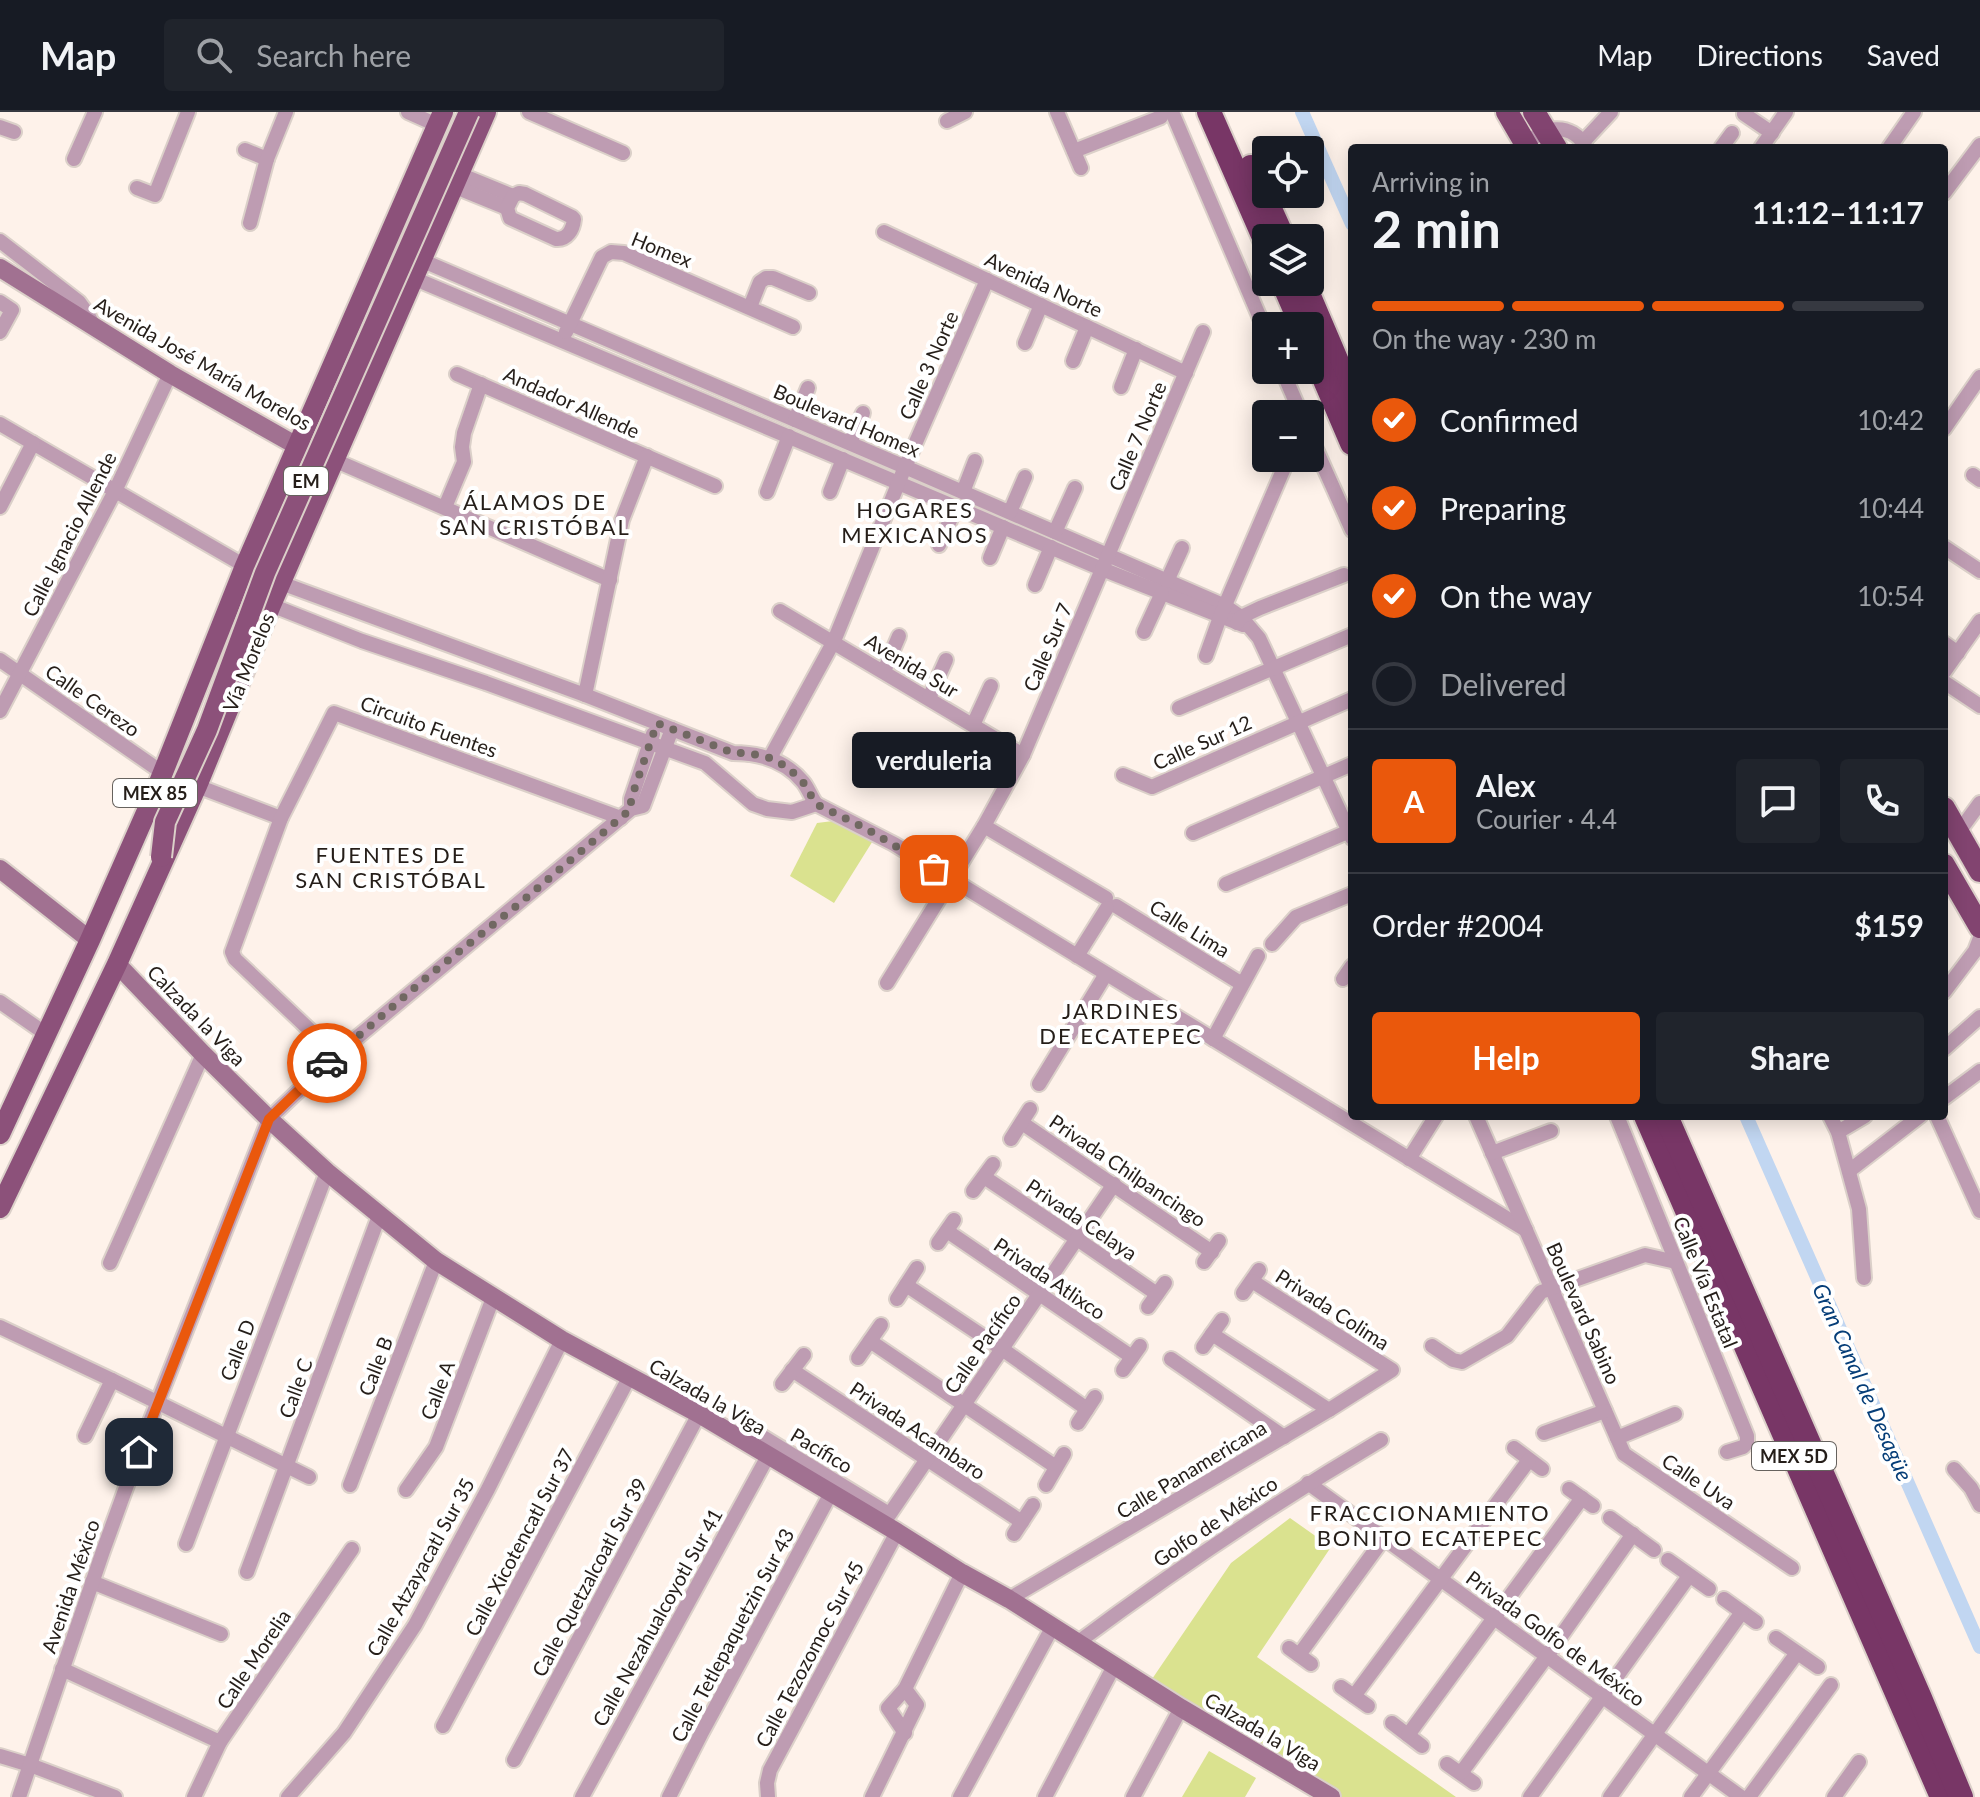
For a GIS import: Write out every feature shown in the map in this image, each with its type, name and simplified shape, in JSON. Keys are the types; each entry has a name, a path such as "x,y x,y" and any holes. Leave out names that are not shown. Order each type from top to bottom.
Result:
{"highway":[{"path":"1209,112 1258,224"},
{"path":"1227,112 1277,224"},
{"path":"1507,112 1524,144"},
{"path":"1309,296 1348,388"},
{"path":"1324,378 1348,434"},
{"path":"1948,815 1980,871"},
{"path":"1948,872 1980,927"},
{"name":"MEX 5D","path":"1648,1120 1942,1797"},
{"name":"MEX 5D","path":"1668,1120 1961,1797"}],"main road":[{"name":"EM","path":"160,862 165,822 207,730 265,573 469,112"},
{"name":"Vía Morelos","path":"0,1208 117,964 160,862 197,786 271,605 486,112"},
{"name":"Vía Morelos","path":"0,1134 163,773 245,566 440,119"},
{"name":"Avenida José María Morelos","path":"0,268 170,374 297,446 334,460"},
{"path":"0,869 90,940"},
{"name":"Calzada la Viga","path":"117,964 269,1119 327,1172 436,1261 562,1340 699,1414 831,1493 890,1523 962,1573 1331,1797"}],"street":[{"path":"5,112 5,128"},
{"path":"74,159 95,112"},
{"path":"137,188 155,195 188,112"},
{"path":"250,223 267,159 286,112"},
{"path":"408,112 440,119"},
{"path":"529,112 623,153"},
{"path":"947,121 965,112"},
{"path":"1057,112 1081,168"},
{"path":"1585,144 1611,112"},
{"path":"1745,112 1772,133"},
{"path":"1764,144 1786,112"},
{"path":"1892,144 1914,112"},
{"path":"1074,151 1167,114 1257,312"},
{"path":"1528,144 1545,130 1559,129 1572,133 1583,144"},
{"path":"1948,188 1980,145"},
{"path":"245,150 267,159"},
{"path":"456,180 510,202"},
{"name":"Avenida Norte","path":"884,232 1186,373"},
{"path":"0,241 79,302 93,325"},
{"name":"Homex","path":"562,341 602,257 611,252 624,253 793,327"},
{"name":"Boulevard Homex","path":"417,269 569,325 850,443 1055,532 1105,562"},
{"name":"Boulevard Homex","path":"417,269 562,341 1051,547 1105,562 1243,622"},
{"path":"750,307 760,282 766,278 809,293"},
{"name":"Calle 3 Norte","path":"770,758 834,641 905,467 987,280"},
{"path":"0,302 12,310 0,332"},
{"path":"1025,343 1041,305"},
{"path":"1073,361 1087,327"},
{"name":"Calle 7 Norte","path":"1105,562 1203,332"},
{"path":"1121,387 1136,349"},
{"name":"Calle Ignacio Allende","path":"0,711 115,491 170,374"},
{"name":"Andador Allende","path":"457,374 715,486"},
{"path":"1948,423 1980,377"},
{"path":"693,395 700,380"},
{"name":"Andador Allende","path":"445,507 464,462 464,433 481,384"},
{"path":"795,420 808,388"},
{"path":"850,443 863,413"},
{"path":"0,424 245,566"},
{"path":"767,492 789,436"},
{"path":"0,507 33,443"},
{"path":"585,695 622,520 647,456"},
{"path":"830,492 843,459"},
{"name":"Avenida José María Morelos","path":"334,460 610,580"},
{"path":"963,492 975,461"},
{"path":"1324,467 1348,521"},
{"path":"1206,656 1282,472"},
{"path":"1010,512 1025,477"},
{"path":"1055,532 1075,488"},
{"path":"939,545 956,507"},
{"path":"990,558 1003,527"},
{"path":"1035,585 1051,547"},
{"path":"1144,632 1182,548"},
{"path":"1948,550 1980,571"},
{"name":"Calle Sur 7","path":"887,983 984,826 1023,755 1105,562"},
{"path":"1344,575 1243,622 1259,638 1348,827"},
{"path":"281,583 733,753 770,758 787,767 803,782 816,804 865,828 951,879 1526,1230"},
{"path":"271,605 362,641 705,763 753,804 792,812 816,804"},
{"name":"Avenida Sur","path":"780,611 1023,755"},
{"path":"1948,667 1980,621"},
{"path":"884,671 899,636"},
{"path":"1179,708 1348,637"},
{"path":"1948,646 1958,653"},
{"name":"Calle Cerezo","path":"0,660 163,773"},
{"path":"929,698 946,660"},
{"path":"486,683 494,661"},
{"path":"1948,685 1980,706"},
{"path":"973,725 991,686"},
{"name":"Calle Sur 12","path":"1123,775 1152,787 1348,701"},
{"name":"Circuito Fuentes","path":"281,818 334,713 626,814"},
{"path":"626,814 657,723"},
{"name":"Avenida México","path":"19,1797 157,1402 269,1119 336,1055 626,814 643,806 672,729"},
{"path":"722,777 733,753"},
{"path":"1193,833 1348,766"},
{"path":"197,786 281,818 232,952 235,959 336,1055"},
{"path":"1958,833 1980,803"},
{"name":"Calle Lima","path":"984,826 1242,984"},
{"path":"1226,884 1348,834"},
{"path":"1272,944 1296,917 1348,896"},
{"path":"1077,956 1110,904"},
{"path":"1948,987 1978,947"},
{"path":"1213,1039 1258,956"},
{"path":"1343,979 1348,972"},
{"path":"1039,1084 1106,974"},
{"path":"0,1002 46,1034"},
{"path":"1948,1045 1980,1017"},
{"path":"110,1263 203,1054"},
{"path":"1948,1095 1979,1074"},
{"name":"Privada Chilpancingo","path":"1011,1139 1030,1109"},
{"path":"1409,1159 1433,1120"},
{"path":"1478,1120 1526,1230"},
{"name":"Calle Vía Estatal","path":"1619,1120 1747,1436 1743,1447 1727,1452"},
{"path":"1832,1120 1859,1209 1864,1278"},
{"path":"1838,1132 1858,1120"},
{"path":"1849,1171 1915,1120"},
{"path":"1939,1120 1980,1211"},
{"name":"Privada Chilpancingo","path":"1022,1123 1212,1252"},
{"path":"1492,1153 1551,1131"},
{"path":"973,1191 993,1164"},
{"name":"Calle D","path":"186,1544 327,1172"},
{"name":"Privada Celaya","path":"984,1177 1157,1294"},
{"name":"Calle Pacífico","path":"890,1523 926,1459 1114,1184"},
{"name":"Calle C","path":"247,1572 379,1216"},
{"path":"1645,1255 1663,1229"},
{"name":"Boulevard Sabino","path":"1526,1230 1605,1411"},
{"name":"Privada Atlixco","path":"946,1231 1132,1358"},
{"path":"1432,1346 1453,1360 1462,1362 1507,1336 1541,1292 1645,1255 1676,1262"},
{"name":"Calle B","path":"350,1485 436,1261"},
{"path":"897,1299 917,1268"},
{"name":"Privada Colima","path":"1251,1281 1392,1370"},
{"path":"906,1285 1091,1403 1078,1423"},
{"name":"Calle A","path":"406,1490 436,1447 493,1298"},
{"path":"1203,1347 1222,1320"},
{"path":"858,1358 881,1325"},
{"path":"0,1327 309,1477"},
{"path":"1212,1334 1329,1410"},
{"name":"Calle Atzayacatl Sur 35","path":"288,1797 344,1733 415,1625 488,1489 562,1340"},
{"path":"870,1341 964,1405 1060,1460 1046,1485"},
{"path":"782,1384 804,1355"},
{"path":"1171,1359 1284,1437"},
{"name":"Privada Acambaro","path":"792,1370 926,1459 1018,1528 1033,1505"},
{"name":"Calle Panamericana","path":"1009,1599 1392,1370"},
{"name":"Calle Xicotencatl Sur 37","path":"443,1726 630,1376"},
{"path":"85,1436 112,1380"},
{"path":"1544,1433 1605,1411"},
{"name":"Calle Uva","path":"1605,1411 1624,1454 1792,1568"},
{"name":"Calle Quetzalcoatl Sur 39","path":"514,1760 699,1414"},
{"path":"1617,1438 1675,1414"},
{"name":"Pacífico","path":"736,1436 745,1426 890,1523"},
{"name":"Golfo de México","path":"1077,1643 1152,1586 1308,1483 1381,1440"},
{"path":"1514,1448 1542,1469"},
{"name":"Calle Nezahualcoyotl Sur 41","path":"582,1797 768,1456"},
{"path":"1354,1696 1529,1460"},
{"path":"1954,1469 1971,1488 1980,1505"},
{"name":"Privada Golfo de México","path":"1308,1483 1741,1797"},
{"path":"1408,1735 1493,1617 1587,1502 1569,1489"},
{"name":"Calle Tetlepaquetzin Sur 43","path":"669,1797 831,1493"},
{"path":"1610,1518 1654,1550"},
{"name":"Calle Tezozomoc Sur 45","path":"768,1797 770,1770 890,1523"},
{"path":"1461,1773 1633,1534"},
{"path":"1299,1656 1384,1538"},
{"name":"Calle Morelia","path":"194,1797 220,1742 352,1549"},
{"path":"1668,1560 1709,1589"},
{"path":"905,1733 888,1708 905,1689 962,1573"},
{"path":"1530,1797 1689,1576"},
{"path":"92,1582 221,1634"},
{"path":"1724,1599 1756,1622"},
{"path":"1610,1797 1742,1612"},
{"path":"960,1797 1052,1628"},
{"path":"1776,1638 1818,1667"},
{"path":"1691,1797 1797,1653"},
{"path":"1045,1797 1114,1666"},
{"path":"62,1669 220,1742"},
{"path":"1749,1797 1831,1685"},
{"path":"1341,1687 1368,1706"},
{"path":"872,1797 917,1705 905,1689"},
{"path":"1133,1797 1181,1708"},
{"path":"1392,1723 1422,1746"},
{"path":"0,1756 115,1797"},
{"path":"1834,1797 1859,1762"},
{"path":"1447,1764 1474,1783"}],"green space":[{"path":"846,822 874,839 834,903 790,876 817,823"},
{"path":"1290,1518 1331,1547 1257,1657 1456,1797 1337,1797 1150,1682 1231,1563"},
{"path":"1209,1751 1256,1778 1245,1797 1182,1797"}],"waterway":[{"name":"Gran Canal de Desagüe","path":"1302,112 1348,215"},
{"name":"Gran Canal de Desagüe","path":"1748,1120 1980,1647"}],"way so far":[{"path":"327,1063 631,809 631,799 657,723 733,753 770,758 787,767 803,782 816,804 865,828 934,869"}],"place":[{"name":"verduleria","path":"934,869"}],"district":[{"name":"ÁLAMOS DE SAN CRISTÓBAL","path":"535,514"},
{"name":"HOGARES MEXICANOS","path":"915,522"},
{"name":"FUENTES DE SAN CRISTÓBAL","path":"391,866"},
{"name":"JARDINES DE ECATEPEC","path":"1121,1022"},
{"name":"FRACCIONAMIENTO BONITO ECATEPEC","path":"1430,1524"}],"route":[{"path":"139,1452 269,1119 327,1063"}]}
